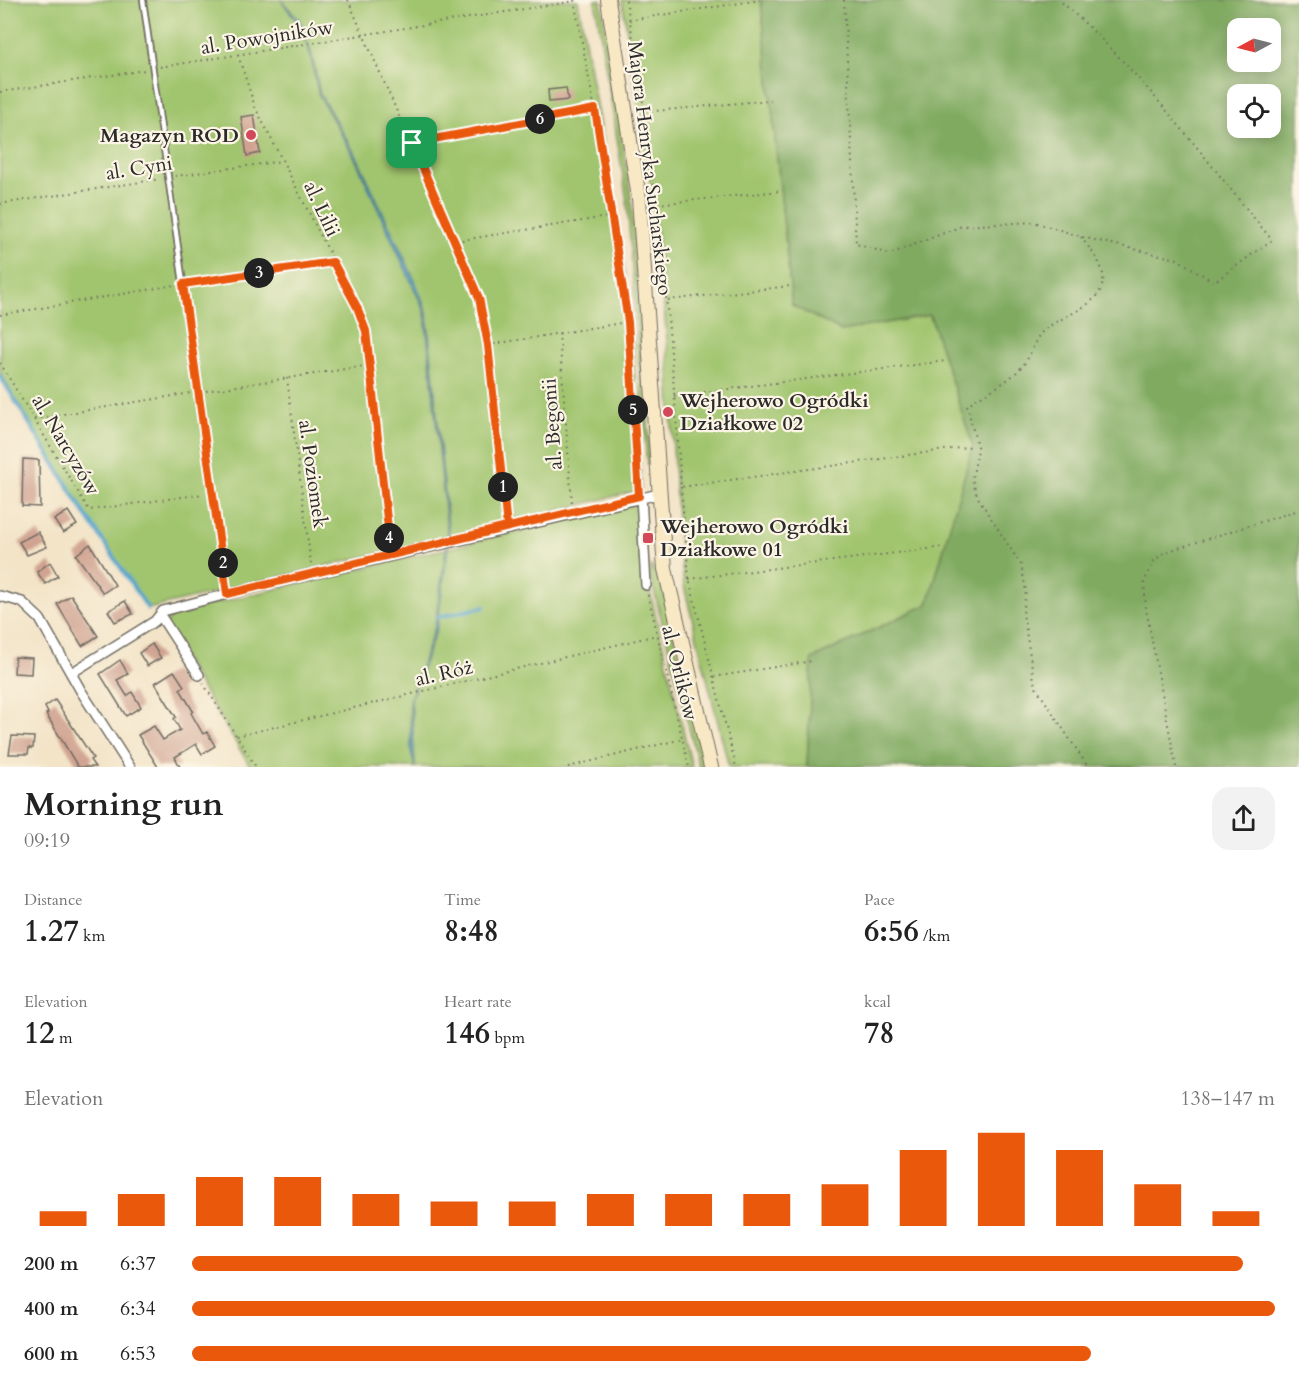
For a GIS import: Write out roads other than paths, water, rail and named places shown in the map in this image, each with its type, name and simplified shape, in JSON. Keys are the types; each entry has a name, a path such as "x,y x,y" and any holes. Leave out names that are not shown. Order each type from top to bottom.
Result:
{"street":[{"name":"Majora Henryka Sucharskiego","path":"608,0 639,198 662,543 670,599 711,767"},
{"path":"73,672 157,618 164,611 507,527 640,496 659,494"},
{"path":"640,496 646,585"},
{"path":"0,597 22,602 31,609 73,672 81,691 130,767"},
{"path":"157,618 199,675"}],"lane":[{"path":"143,0 227,594"}],"water":[{"path":"281,0 300,21 311,53 320,95 357,157 415,281 427,313 449,537 437,627 411,699 415,767 411,751 410,700 435,627 448,537 425,312 355,158 319,95 310,53 299,24"}],"waterway":[{"path":"0,376 86,515 148,609"},
{"path":"438,617 484,607"}],"place":[{"name":"Magazyn ROD","path":"251,135"},
{"name":"Wejherowo Ogródki Działkowe 02","path":"668,412"},
{"name":"Wejherowo Ogródki Działkowe 01","path":"648,538"}]}
